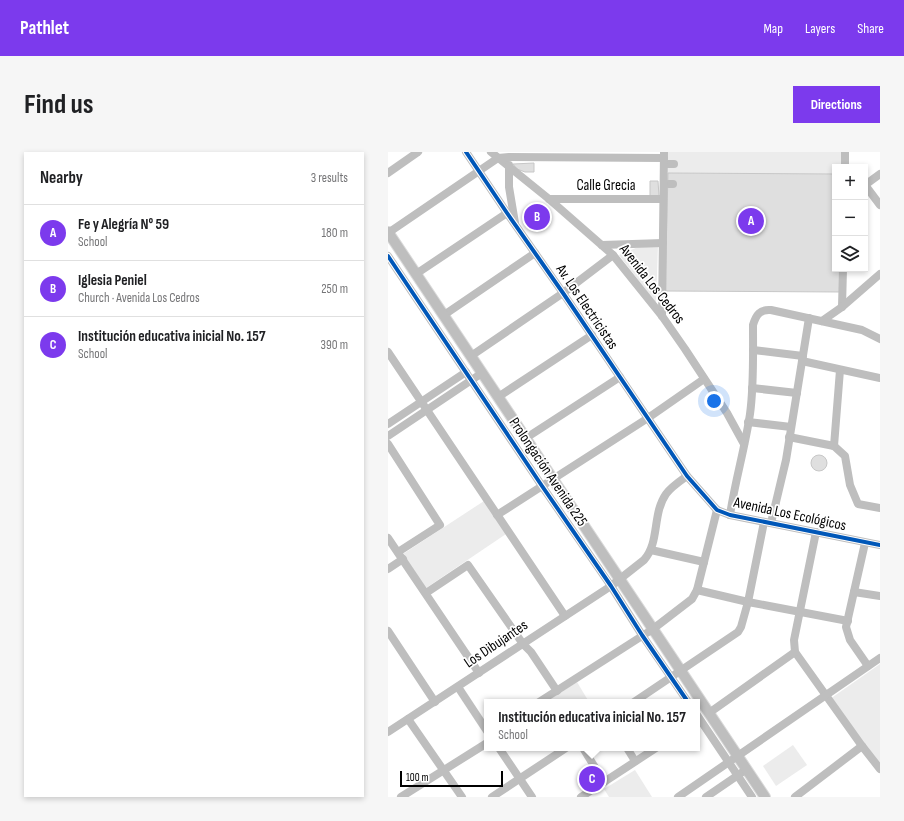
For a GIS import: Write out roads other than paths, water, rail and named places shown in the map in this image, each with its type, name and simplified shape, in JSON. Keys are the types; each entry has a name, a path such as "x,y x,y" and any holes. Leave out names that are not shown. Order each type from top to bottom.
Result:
{"main road":[{"name":"Prolongación Avenida 225","path":"388,233 700,699"},
{"name":"Prolongación Avenida 225","path":"700,699 765,797"}],"street":[{"path":"388,173 418,152"},
{"name":"Av. Los Electricistas","path":"466,152 687,476"},
{"name":"Avenida Los Cedros","path":"491,152 549,199 613,255 662,316 685,349 727,414 744,444"},
{"path":"845,152 845,164"},
{"path":"388,233 498,158 509,154 668,159 663,199 662,316"},
{"path":"509,154 509,187 516,226"},
{"path":"868,183 880,174"},
{"path":"868,189 880,206"},
{"name":"Calle Grecia","path":"549,199 663,199"},
{"path":"416,274 507,213"},
{"path":"602,245 663,243"},
{"path":"444,315 535,253"},
{"path":"471,356 563,293 613,255"},
{"name":"Prolongación Avenida 225","path":"388,256 392,268 466,372 686,699"},
{"path":"842,307 843,272"},
{"path":"822,320 842,307 880,274"},
{"path":"730,515 748,422 752,388 754,325 759,312 771,310 822,320 862,330 879,338"},
{"path":"638,699 738,632 741,627 789,437 809,318"},
{"path":"498,397 592,335"},
{"path":"753,350 803,359 840,370 880,378"},
{"path":"388,352 565,616"},
{"path":"834,446 840,370"},
{"path":"388,424 466,372"},
{"path":"388,436 428,411 482,373"},
{"path":"526,438 620,377"},
{"path":"497,515 648,418 704,380"},
{"path":"752,388 797,393"},
{"path":"748,422 791,427"},
{"path":"789,437 834,446 845,456 850,484 858,504 880,508"},
{"path":"388,444 440,525 398,552"},
{"path":"687,476 669,490 665,496 658,516 651,550 704,562"},
{"name":"Avenida Los Ecológicos","path":"687,476 717,510 730,515 880,545"},
{"path":"545,699 653,629 692,599 697,590 717,510"},
{"path":"816,532 794,640 795,652 880,769"},
{"path":"388,538 479,673"},
{"path":"865,542 846,627 850,640 868,666"},
{"name":"Los Dibujantes","path":"388,732 611,586 644,560 651,550"},
{"path":"388,569 403,560"},
{"path":"426,593 468,565 523,644 531,652 557,691"},
{"path":"697,590 748,602 848,621"},
{"path":"854,592 880,596"},
{"path":"388,631 436,702"},
{"path":"709,713 795,652"},
{"path":"678,797 880,658"},
{"path":"458,687 484,726"},
{"path":"408,719 462,797"},
{"path":"700,722 752,797"},
{"path":"402,797 484,745"},
{"path":"795,797 862,746"},
{"path":"501,751 532,797"},
{"path":"492,797 562,751"},
{"path":"585,751 604,782"},
{"path":"629,751 635,761"},
{"path":"581,797 651,751"},
{"path":"706,797 747,769"}],"place":[{"name":"Iglesia Peniel","path":"537,217"},
{"name":"Fe y Alegría N° 59","path":"751,221"},
{"name":"Institución educativa inicial No. 157","path":"592,779"}]}
